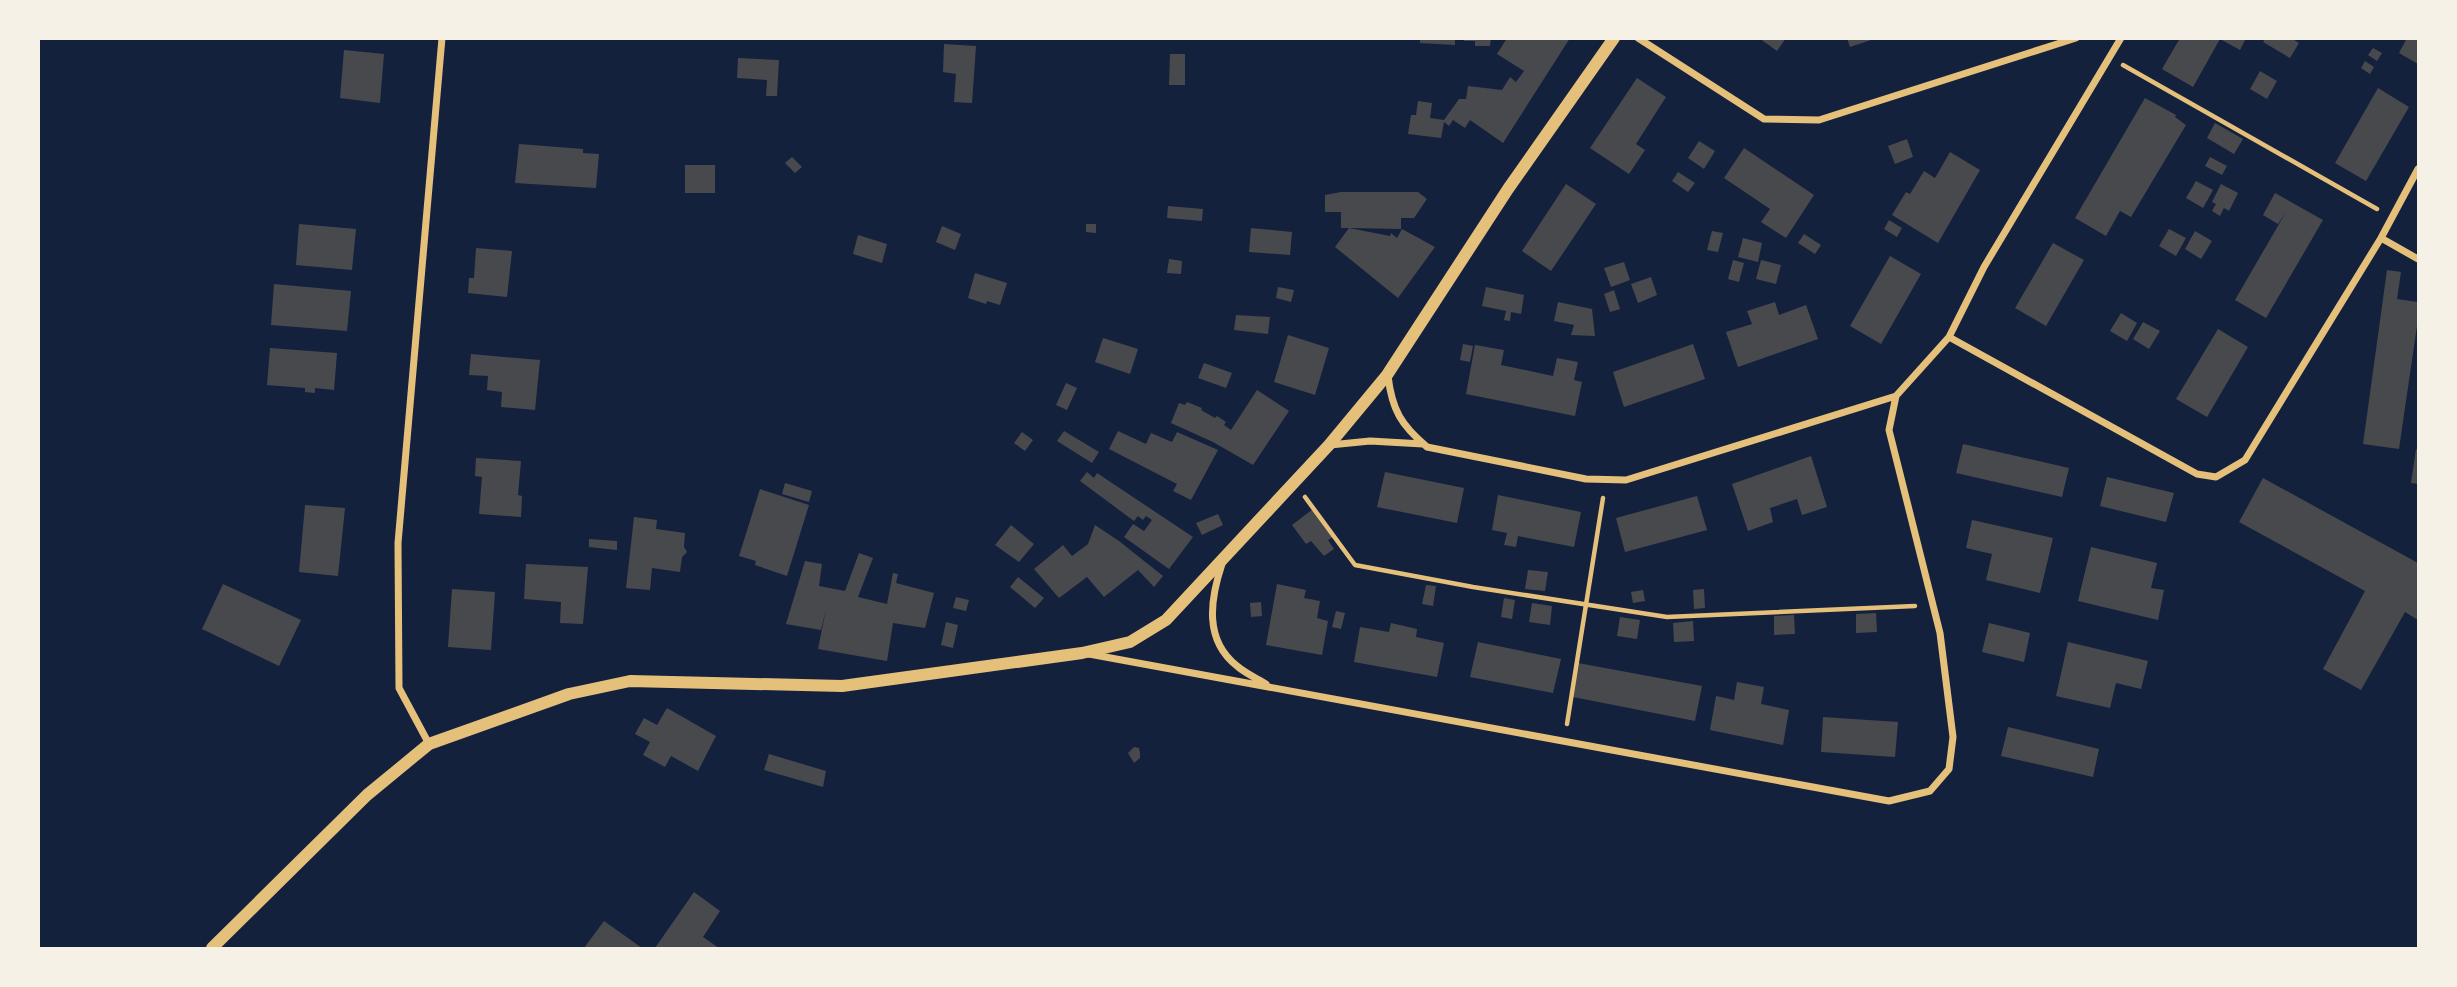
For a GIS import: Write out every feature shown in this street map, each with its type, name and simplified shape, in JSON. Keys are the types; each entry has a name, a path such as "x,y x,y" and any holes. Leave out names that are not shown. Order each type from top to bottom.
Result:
{"street":[{"path":"429,744 399,688 398,543 442,38"},
{"path":"212,948 367,795 429,744 569,694 630,681 842,686 1082,653 1130,642 1166,620 1329,445 1387,375 1508,189 1614,38"},
{"path":"1638,38 1764,119 1819,120 2076,38"},
{"path":"1082,653 1889,801 1930,791 1949,769 1953,737 1940,633 1889,430 1896,396 1949,337 1984,267 2122,38"},
{"path":"1949,337 2197,474 2216,477 2245,460 2381,238 2418,169"},
{"path":"2381,238 2418,259"},
{"path":"1387,375 1391,402 1409,431 1427,447 1594,479 1626,480 1896,396"},
{"path":"1329,445 1370,441 1423,444"},
{"path":"1223,560 1213,591 1216,643 1237,666 1272,688"}],"path":[{"path":"2110,58 2392,217"},
{"path":"1564,742 1603,498 1594,479"},
{"path":"1295,482 1355,565 1586,606 1667,617 1933,606"}],"building":[{"path":"1420,38 1455,38 1455,45 1420,43"},
{"path":"1464,38 1491,38 1490,46 1475,46 1475,41 1464,41"},
{"path":"1507,38 1570,38 1503,143 1470,120 1465,128 1453,120 1449,126 1444,122 1441,138 1408,134 1411,115 1416,115 1418,101 1432,103 1430,118 1444,120 1459,99 1466,99 1468,86 1502,90 1510,77 1516,82 1524,71 1497,54"},
{"path":"1759,38 1786,38 1777,51"},
{"path":"1847,38 1874,38 1874,39 1850,47"},
{"path":"2180,38 2246,38 2240,50 2220,39 2193,87 2162,69"},
{"path":"2266,38 2291,38 2299,43 2290,58 2263,42"},
{"path":"2407,38 2418,38 2418,64 2399,53"},
{"path":"944,44 976,46 972,103 954,102 956,74 943,72"},
{"path":"2373,48 2382,53 2377,61 2368,55"},
{"path":"344,50 384,54 380,103 340,98"},
{"path":"1170,54 1185,54 1185,85 1169,85"},
{"path":"738,58 779,60 777,96 766,96 767,80 737,78"},
{"path":"2365,61 2374,67 2370,74 2361,68"},
{"path":"2260,71 2277,81 2267,99 2250,89"},
{"path":"1637,78 1666,97 1636,144 1645,150 1629,174 1590,148"},
{"path":"2378,88 2409,107 2366,181 2335,163"},
{"path":"2145,98 2176,115 2175,117 2186,125 2131,217 2120,211 2106,236 2075,218"},
{"path":"2215,123 2243,139 2234,154 2207,138"},
{"path":"1907,139 1913,157 1895,164 1888,146"},
{"path":"1699,141 1715,151 1704,169 1688,158"},
{"path":"519,144 583,149 583,153 599,154 596,188 515,183"},
{"path":"1744,148 1814,195 1786,238 1761,222 1770,209 1724,178"},
{"path":"1950,152 1980,170 1938,243 1892,215 1906,192 1910,194 1924,171 1935,178"},
{"path":"792,157 802,167 795,173 785,163"},
{"path":"2210,157 2227,166 2222,175 2205,166"},
{"path":"685,165 715,165 715,193 685,193"},
{"path":"1678,172 1695,183 1688,192 1672,181"},
{"path":"2196,181 2213,190 2203,208 2186,198"},
{"path":"1566,184 1596,204 1551,271 1522,251"},
{"path":"2221,184 2238,193 2229,211 2224,208 2220,216 2212,211 2216,204 2212,202"},
{"path":"1341,192 1418,192 1427,199 1414,218 1401,218 1401,229 1341,228 1341,212 1325,212 1325,195"},
{"path":"2275,193 2323,220 2266,318 2235,300 2286,212 2278,224 2263,215"},
{"path":"1168,206 1203,209 1202,221 1167,218"},
{"path":"1889,220 1902,228 1897,237 1884,229"},
{"path":"299,224 356,229 352,270 296,265"},
{"path":"1086,224 1096,224 1096,233 1086,232"},
{"path":"942,226 961,234 955,250 936,242"},
{"path":"1251,228 1292,232 1290,255 1249,252"},
{"path":"1349,228 1390,236 1391,233 1397,238 1402,229 1435,247 1398,298 1335,247"},
{"path":"2169,229 2186,238 2176,256 2159,246"},
{"path":"1712,231 1723,233 1718,252 1707,250"},
{"path":"2195,231 2212,241 2201,259 2185,249"},
{"path":"1804,234 1821,245 1815,254 1798,243"},
{"path":"858,235 887,244 882,263 853,254"},
{"path":"1743,238 1762,243 1758,262 1738,257"},
{"path":"2053,243 2084,260 2046,326 2015,308"},
{"path":"476,248 512,251 507,297 468,293 469,278 474,278"},
{"path":"1890,256 1921,274 1881,344 1850,326"},
{"path":"1169,259 1182,261 1181,274 1167,273"},
{"path":"1733,260 1744,263 1739,282 1728,279"},
{"path":"1761,260 1781,265 1776,284 1756,279"},
{"path":"1624,262 1630,280 1611,287 1604,268"},
{"path":"2387,270 2401,272 2397,299 2418,302 2418,319 2399,449 2363,444"},
{"path":"975,273 1007,283 1000,305 968,298"},
{"path":"1651,277 1657,295 1638,303 1631,284"},
{"path":"274,284 351,291 347,331 271,325"},
{"path":"1278,287 1294,290 1291,302 1276,298"},
{"path":"1486,287 1524,295 1521,314 1511,312 1510,321 1504,320 1506,311 1482,306"},
{"path":"1614,290 1620,309 1610,312 1604,294"},
{"path":"1558,302 1592,309 1595,336 1571,335 1574,325 1554,321"},
{"path":"1775,302 1779,315 1806,305 1818,339 1738,367 1726,332 1752,324 1747,311"},
{"path":"2121,313 2137,323 2127,341 2110,331"},
{"path":"1236,315 1270,317 1268,334 1234,330"},
{"path":"2143,322 2160,331 2149,349 2133,339"},
{"path":"2218,329 2248,347 2207,417 2176,399"},
{"path":"1288,335 1329,348 1315,395 1274,382"},
{"path":"1103,338 1138,349 1130,374 1095,362"},
{"path":"1463,344 1473,346 1470,362 1460,360"},
{"path":"1693,344 1705,379 1624,407 1613,372"},
{"path":"1475,345 1504,350 1501,365 1553,376 1557,358 1578,362 1574,380 1582,382 1575,416 1466,394"},
{"path":"270,348 337,353 334,390 315,388 315,393 305,392 305,388 267,385"},
{"path":"471,354 540,360 535,410 501,407 502,392 487,390 488,376 469,375"},
{"path":"1204,363 1232,373 1226,388 1198,378"},
{"path":"1066,383 1077,388 1067,410 1056,405"},
{"path":"1257,390 1289,411 1253,465 1213,442 1171,423 1179,403 1185,405 1187,402 1202,408 1201,410 1215,418 1217,416 1226,422 1224,425 1231,430"},
{"path":"1064,431 1099,452 1092,463 1057,441"},
{"path":"1118,431 1146,444 1151,433 1172,442 1177,432 1218,450 1191,500 1173,491 1177,484 1109,449"},
{"path":"1022,432 1033,440 1025,451 1014,443"},
{"path":"1963,444 2069,468 2062,497 1956,473"},
{"path":"2416,449 2418,450 2418,484 2411,483"},
{"path":"1811,456 1827,507 1802,515 1797,499 1770,508 1773,522 1748,531 1732,484"},
{"path":"476,458 521,461 518,495 522,496 521,517 479,514 482,477 475,476"},
{"path":"1087,472 1094,478 1097,473 1193,537 1169,569 1124,537 1133,524 1144,531 1152,520 1146,516 1143,520 1138,516 1134,521 1080,481"},
{"path":"1385,472 1464,488 1457,523 1377,507"},
{"path":"2107,477 2174,493 2166,522 2100,506"},
{"path":"2263,478 2418,563 2418,620 2405,612 2361,690 2323,669 2365,591 2239,522"},
{"path":"785,483 812,491 809,502 782,494"},
{"path":"760,489 809,505 787,576 755,565 756,561 739,556"},
{"path":"1498,495 1581,512 1574,547 1518,536 1516,547 1504,545 1507,533 1492,530"},
{"path":"1697,496 1707,530 1625,552 1616,518"},
{"path":"305,505 345,508 338,576 299,572"},
{"path":"1313,509 1333,537 1328,540 1334,549 1324,556 1311,541 1306,544 1292,525"},
{"path":"1218,514 1223,525 1202,535 1196,523"},
{"path":"634,517 657,520 656,529 685,533 684,547 687,552 682,557 680,572 652,568 650,590 626,588"},
{"path":"1972,520 2053,538 2040,593 1986,580 1992,554 1966,548"},
{"path":"1011,525 1034,544 1019,562 995,545"},
{"path":"1095,525 1163,576 1154,587 1138,570 1104,597 1087,577 1059,598 1034,569 1063,545 1072,556 1088,544"},
{"path":"589,539 617,541 617,550 589,547"},
{"path":"2091,547 2157,563 2151,588 2164,590 2158,620 2078,601"},
{"path":"859,553 873,558 858,597 887,604 893,573 898,574 896,583 934,593 925,628 893,623 887,661 818,649 826,609 821,630 786,624 805,561 822,564 819,586 845,591"},
{"path":"526,564 588,567 583,624 560,623 561,602 524,599"},
{"path":"1528,570 1548,572 1545,591 1525,589"},
{"path":"1018,577 1044,598 1035,608 1010,587"},
{"path":"223,584 301,620 279,666 202,629"},
{"path":"1277,584 1306,590 1304,598 1320,601 1317,618 1328,621 1322,655 1266,645"},
{"path":"1426,585 1436,586 1433,606 1422,604"},
{"path":"452,589 495,592 491,650 448,647"},
{"path":"1704,589 1705,608 1694,609 1693,590"},
{"path":"1643,590 1645,601 1633,603 1631,592"},
{"path":"956,597 969,600 966,611 953,608"},
{"path":"1504,598 1515,600 1512,619 1501,617"},
{"path":"1261,602 1262,616 1251,617 1250,603"},
{"path":"1532,603 1552,606 1550,625 1529,622"},
{"path":"1336,611 1345,613 1341,629 1332,627"},
{"path":"1876,613 1877,632 1856,633 1856,614"},
{"path":"1794,615 1795,634 1774,635 1774,616"},
{"path":"1620,617 1640,620 1637,639 1617,636"},
{"path":"1693,621 1694,641 1674,642 1673,623"},
{"path":"946,622 958,625 953,648 941,645"},
{"path":"1391,623 1417,629 1416,637 1444,643 1437,677 1354,662 1360,627 1389,632"},
{"path":"1989,623 2030,633 2024,662 1982,652"},
{"path":"1478,642 1561,659 1553,693 1470,677"},
{"path":"2068,642 2148,661 2141,689 2116,683 2110,708 2056,696"},
{"path":"1578,663 1702,686 1695,721 1573,697"},
{"path":"1737,682 1764,687 1761,704 1789,710 1783,745 1710,730 1716,696 1734,700"},
{"path":"667,708 716,736 698,771 671,756 665,767 643,755 650,742 635,734 644,718 657,725"},
{"path":"1823,717 1898,722 1895,757 1821,752"},
{"path":"2008,727 2099,749 2093,777 2001,756"},
{"path":"1134,747 1139,748 1140,758 1134,763 1128,753"},
{"path":"769,754 826,771 823,787 764,770"},
{"path":"694,892 720,911 703,937 719,948 655,948"},
{"path":"604,921 642,948 584,948"}]}
